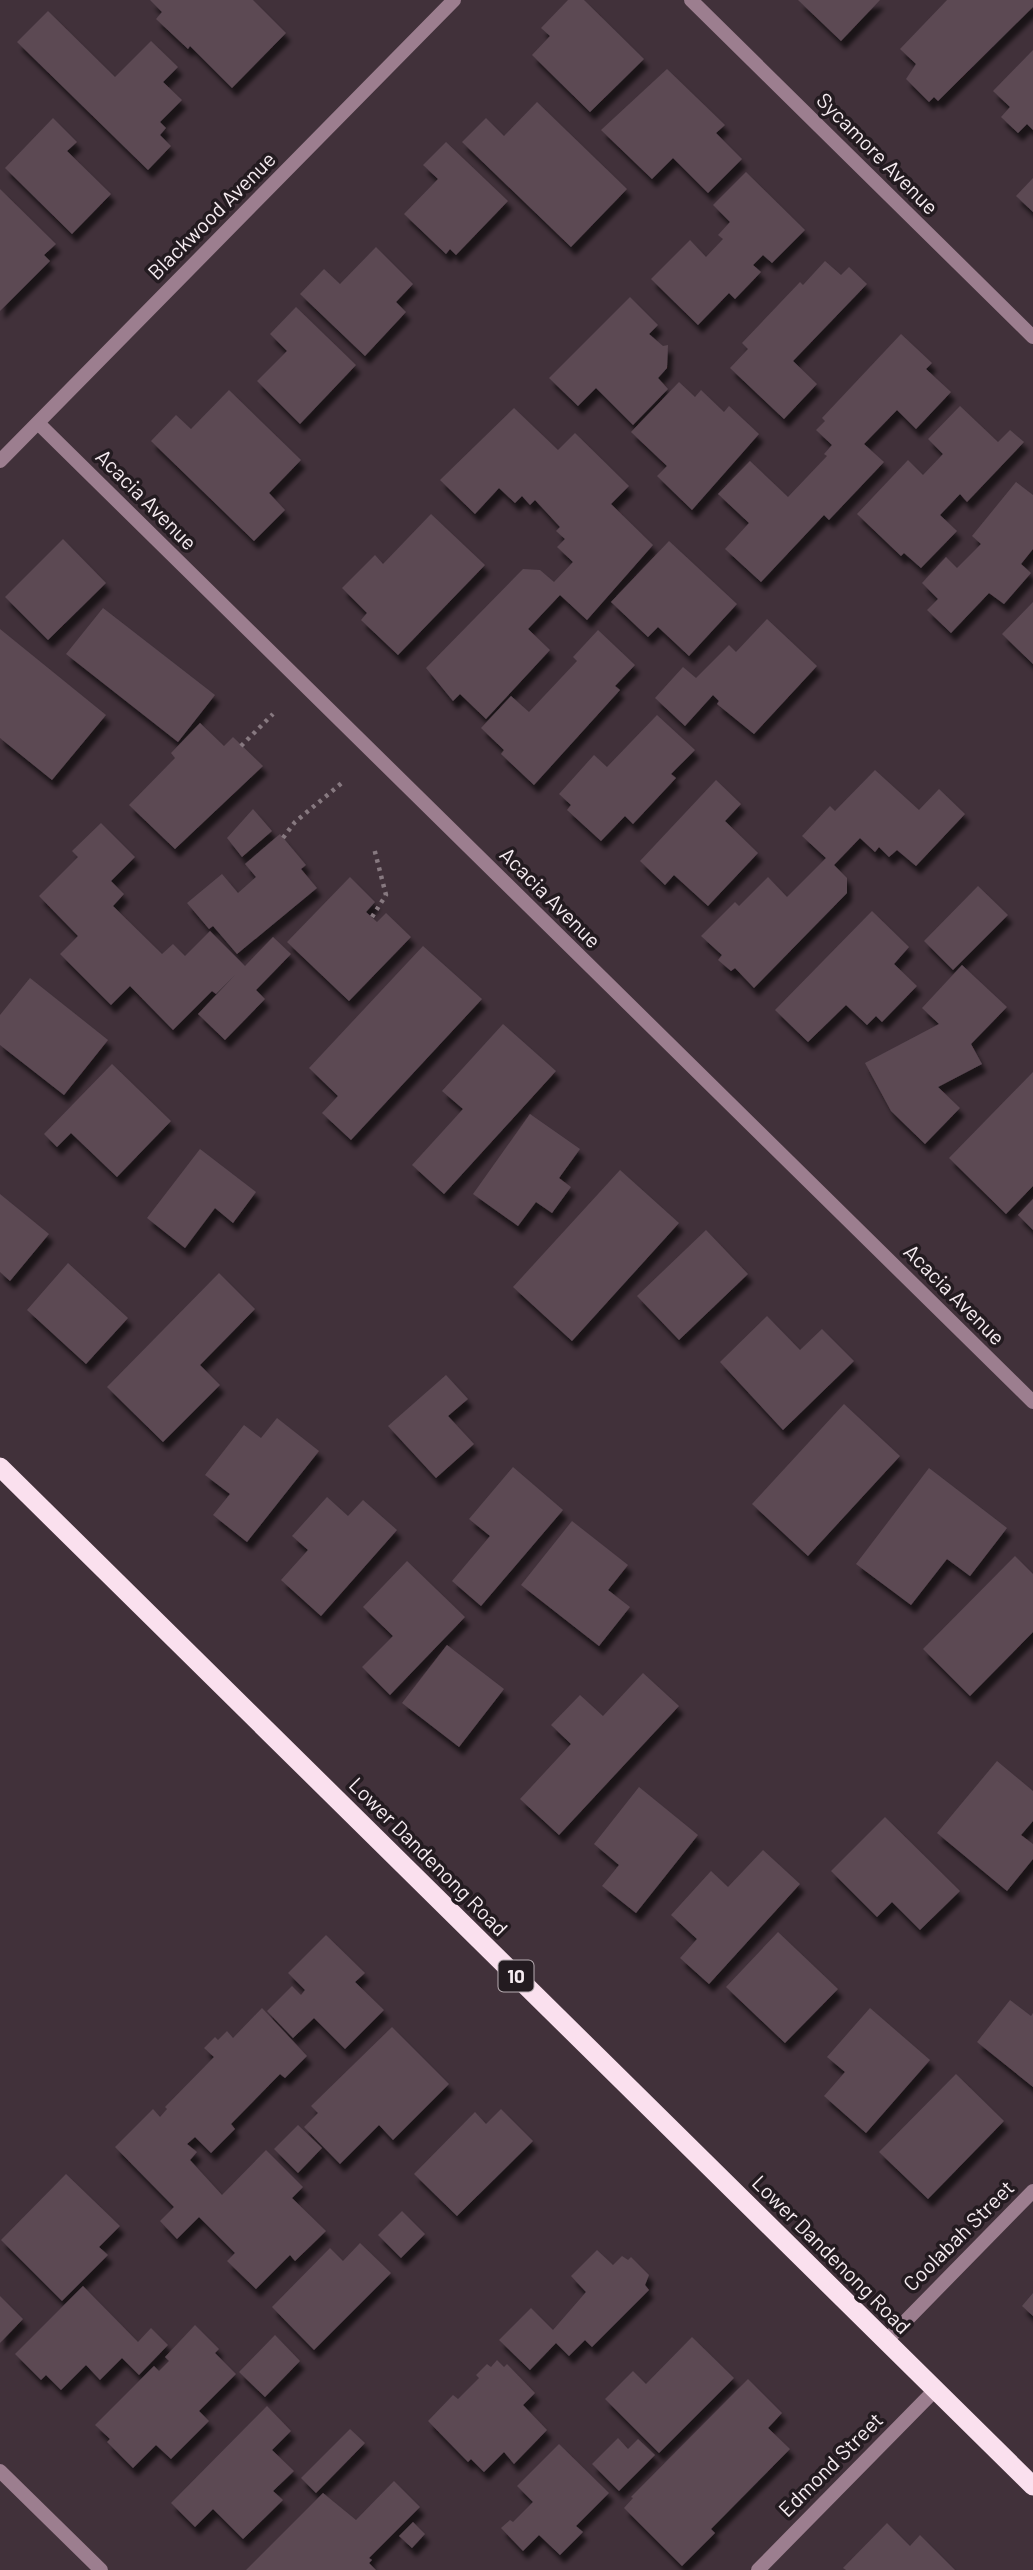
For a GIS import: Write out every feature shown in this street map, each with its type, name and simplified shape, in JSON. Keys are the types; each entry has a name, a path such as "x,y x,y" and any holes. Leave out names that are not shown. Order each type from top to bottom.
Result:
{"highway":[{"name":"Lower Dandenong Road","path":"0,1466 1033,2486"}],"street":[{"name":"Blackwood Avenue","path":"0,461 454,0"},
{"name":"Sycamore Avenue","path":"691,0 1033,337"},
{"name":"Acacia Avenue","path":"38,423 1033,1402"},
{"name":"Coolabah Street","path":"886,2341 1033,2191"},
{"name":"Edmond Street","path":"758,2570 935,2390"},
{"path":"0,2471 101,2570"}],"path":[{"path":"242,746 274,714"},
{"path":"283,838 295,822 343,782"},
{"path":"372,917 386,895 374,848"}],"building":[{"path":"150,0 253,0 286,33 232,88 190,46 188,49 156,19 162,12"},
{"path":"568,0 584,0 644,59 590,112 532,55 550,36 541,28"},
{"path":"798,0 880,0 841,41"},
{"path":"947,0 1033,0 1033,7 938,101 934,97 929,102 906,79 916,64 900,49"},
{"path":"48,11 115,77 151,41 178,67 163,82 182,100 160,122 166,128 160,135 171,146 148,170 17,42"},
{"path":"1033,50 1033,130 1027,124 1018,133 1001,117 1010,107 993,91"},
{"path":"667,69 725,125 716,133 742,159 708,193 673,158 652,179 601,130"},
{"path":"537,102 627,189 571,247 462,142 486,118 504,136"},
{"path":"53,118 77,142 67,151 111,194 72,234 5,168"},
{"path":"446,142 508,201 456,255 450,249 446,254 404,214 438,179 423,165"},
{"path":"746,172 805,230 772,263 763,255 753,265 761,272 735,299 729,293 698,325 651,279 690,240 706,257 723,239 718,235 730,222 713,205"},
{"path":"1033,178 1033,212 1016,196"},
{"path":"0,189 56,244 44,255 50,261 0,311"},
{"path":"376,247 413,284 396,302 406,312 365,356 300,294 324,269 340,284"},
{"path":"825,261 841,275 849,267 867,284 793,361 817,384 784,419 730,368 748,349 742,343 800,282 803,285"},
{"path":"630,297 658,325 649,334 663,346 668,345 667,368 658,378 668,389 633,425 596,388 578,406 549,378"},
{"path":"296,307 356,365 300,424 257,381 287,351 270,334"},
{"path":"901,334 932,363 926,369 951,392 916,429 897,410 864,444 884,462 829,520 824,515 761,582 725,549 749,523 718,494 750,461 788,497 827,456 824,454 832,445 816,430 825,421 822,418"},
{"path":"679,382 695,397 701,390 724,412 729,406 759,434 692,510 657,476 667,466 631,432"},
{"path":"229,390 301,460 269,493 285,510 254,541 151,441 176,415 191,429"},
{"path":"960,406 998,442 1010,430 1024,442 967,502 960,494 940,515 957,531 921,568 904,553 901,556 857,514 908,460 923,475 943,454 928,439"},
{"path":"514,408 558,450 575,433 629,486 611,504 653,545 587,620 560,595 528,629 550,650 486,719 460,694 453,701 426,668 523,569 540,570 554,582 573,562 557,547 565,539 556,531 560,527 535,500 530,505 522,496 515,503 499,488 475,514 440,480"},
{"path":"1016,482 1033,495 1033,549 1021,564 1031,573 1004,604 989,593 951,633 927,610 938,599 922,583 946,557 957,568 981,544 972,536"},
{"path":"431,514 485,565 398,655 361,620 367,613 342,588 375,555 383,564"},
{"path":"63,539 106,583 48,640 5,597"},
{"path":"669,541 737,604 689,656 658,627 648,637 611,602"},
{"path":"1033,602 1033,664 1002,634"},
{"path":"103,608 215,695 178,742 66,654"},
{"path":"767,619 817,666 754,734 717,704 719,701 713,695 685,726 655,698 683,667 696,678 729,645 736,652"},
{"path":"0,629 106,715 52,780 0,738"},
{"path":"598,630 635,665 615,686 620,690 534,785 501,754 504,750 481,728 511,696 529,712 577,661 573,657"},
{"path":"657,715 695,750 671,774 676,778 633,824 625,816 601,841 567,810 571,805 559,794 594,755 607,767"},
{"path":"200,723 224,746 233,737 263,766 175,849 129,805 175,758 171,753"},
{"path":"875,770 919,810 939,789 965,814 916,866 897,850 889,857 879,847 875,852 860,838 834,865 847,878 847,893 754,988 735,968 731,971 718,960 722,955 701,936 735,902 739,906 768,877 787,897 826,858 802,836 830,806 835,811"},
{"path":"716,780 741,804 725,821 758,853 708,906 674,875 665,885 640,861"},
{"path":"253,809 272,831 242,857 227,838"},
{"path":"101,823 135,857 111,881 124,894 113,906 162,954 173,944 185,956 210,931 245,966 273,937 291,954 256,990 265,999 225,1040 198,1014 235,975 216,994 212,991 173,1030 130,986 111,1005 60,954 78,936 39,896 78,857 72,851"},
{"path":"280,834 306,865 301,869 317,888 237,954 213,926 209,929 187,903 222,874 238,893 256,877 245,864"},
{"path":"350,877 375,902 366,912 377,922 386,913 411,937 349,1001 287,942"},
{"path":"978,886 1008,915 953,970 924,941"},
{"path":"872,911 909,947 894,964 917,986 882,1022 876,1016 867,1025 846,1005 808,1042 775,1010"},
{"path":"423,946 482,999 351,1140 322,1113 338,1096 309,1068"},
{"path":"962,965 1007,1007 971,1044 982,1064 938,1087 960,1108 925,1144 891,1111 865,1063 939,1024 922,1008"},
{"path":"30,978 108,1040 64,1095 0,1045 0,1015"},
{"path":"503,1024 556,1071 444,1194 412,1165 463,1109 442,1091"},
{"path":"112,1064 171,1121 117,1177 71,1133 57,1147 44,1134"},
{"path":"1033,1072 1033,1186 1006,1214 949,1158"},
{"path":"530,1114 580,1149 559,1178 571,1187 552,1213 536,1202 518,1226 473,1194"},
{"path":"200,1149 256,1192 233,1223 215,1208 185,1248 147,1218"},
{"path":"620,1170 679,1223 572,1341 513,1287"},
{"path":"0,1194 49,1234 10,1281 0,1272"},
{"path":"1033,1199 1033,1230 1018,1215"},
{"path":"706,1230 748,1274 679,1340 637,1296"},
{"path":"68,1263 128,1318 86,1364 27,1310"},
{"path":"219,1273 255,1309 200,1365 220,1385 163,1442 107,1387"},
{"path":"767,1316 800,1350 822,1329 854,1361 783,1430 720,1362"},
{"path":"446,1375 468,1399 448,1416 474,1444 436,1478 388,1426"},
{"path":"844,1404 900,1456 808,1556 752,1504"},
{"path":"277,1418 319,1451 247,1542 213,1515 230,1494 205,1475 244,1425 261,1438"},
{"path":"513,1467 563,1510 481,1606 452,1581 490,1536 469,1519"},
{"path":"929,1468 1007,1528 970,1576 947,1559 911,1605 856,1564"},
{"path":"327,1497 348,1516 363,1500 397,1530 321,1616 281,1580 308,1550 292,1536"},
{"path":"572,1521 628,1565 608,1590 630,1607 599,1646 521,1585"},
{"path":"1015,1556 1033,1574 1033,1632 970,1696 923,1649"},
{"path":"407,1561 465,1617 390,1695 362,1667 393,1636 363,1607"},
{"path":"447,1645 504,1689 459,1747 402,1703"},
{"path":"643,1673 679,1706 559,1835 520,1799 571,1744 551,1725 580,1695 603,1716"},
{"path":"997,1761 1033,1791 1033,1821 1021,1835 1033,1844 1033,1859 1007,1891 937,1833"},
{"path":"639,1787 698,1835 636,1913 602,1886 619,1865 594,1844"},
{"path":"885,1817 960,1891 920,1930 892,1902 877,1917 831,1871"},
{"path":"763,1850 800,1884 709,1984 680,1958 697,1939 671,1915 711,1871 728,1887"},
{"path":"778,1932 838,1989 785,2043 726,1987"},
{"path":"326,1935 365,1973 355,1982 384,2010 345,2049 314,2018 293,2038 267,2011 292,1986 301,1995 305,1990 288,1973"},
{"path":"1010,2000 1031,2016 1033,2013 1033,2087 977,2042"},
{"path":"262,2008 307,2056 285,2078 280,2074 231,2124 235,2129 211,2153 195,2137 187,2144 197,2152 190,2160 222,2195 266,2150 303,2187 292,2198 326,2231 295,2261 290,2255 256,2289 227,2261 235,2253 199,2217 177,2239 160,2221 174,2207 115,2147 153,2109 160,2117 167,2109 165,2107 214,2057 204,2048 215,2037 218,2040 227,2031 233,2038"},
{"path":"870,2008 930,2060 866,2133 824,2096 845,2072 827,2057"},
{"path":"392,2027 449,2084 393,2140 379,2125 340,2164 304,2127 318,2113 311,2106"},
{"path":"956,2074 1004,2121 928,2199 879,2152"},
{"path":"501,2109 533,2141 457,2216 414,2174 475,2112 486,2124"},
{"path":"298,2125 322,2148 298,2173 274,2149"},
{"path":"66,2174 120,2226 99,2247 108,2255 62,2301 1,2240"},
{"path":"402,2211 425,2234 401,2258 378,2235"},
{"path":"360,2243 391,2273 314,2350 272,2307 330,2248 343,2261"},
{"path":"597,2250 613,2265 622,2256 628,2260 631,2257 649,2275 645,2285 649,2290 592,2347 585,2340 569,2356 556,2343 530,2370 499,2340 531,2308 553,2330 586,2292 571,2276"},
{"path":"83,2286 138,2342 151,2328 168,2345 139,2375 122,2358 100,2380 86,2365 61,2390 46,2375 41,2380 15,2354"},
{"path":"1033,2293 1033,2316 1022,2306"},
{"path":"0,2296 23,2319 0,2343"},
{"path":"195,2325 219,2349 215,2353 236,2374 199,2411 209,2421 171,2459 156,2445 133,2468 107,2442 110,2439 95,2425 154,2366 159,2371 169,2361 165,2357"},
{"path":"275,2335 300,2361 265,2397 239,2372"},
{"path":"692,2337 734,2378 659,2453 605,2399 633,2371 646,2384"},
{"path":"497,2360 504,2367 507,2364 535,2393 523,2405 547,2430 514,2464 504,2452 484,2472 471,2459 468,2462 428,2421 453,2395 458,2399 479,2378 476,2375 487,2364 491,2367"},
{"path":"748,2379 782,2413 768,2428 790,2449 711,2529 715,2533 682,2566 624,2508 633,2498 631,2497"},
{"path":"267,2406 291,2431 272,2450 294,2471 273,2491 283,2500 243,2539 213,2509 195,2527 171,2503"},
{"path":"350,2429 365,2443 316,2493 301,2478"},
{"path":"618,2438 628,2449 638,2439 655,2455 619,2491 592,2464"},
{"path":"559,2444 609,2493 576,2526 583,2532 560,2555 539,2535 523,2551 501,2528 510,2520 513,2522 533,2502 517,2486"},
{"path":"394,2481 420,2507 369,2558 372,2560 369,2563 376,2570 246,2570 323,2493 356,2520"},
{"path":"413,2522 425,2534 412,2548 399,2536"},
{"path":"887,2523 910,2546 920,2535 955,2570 843,2568"}]}
